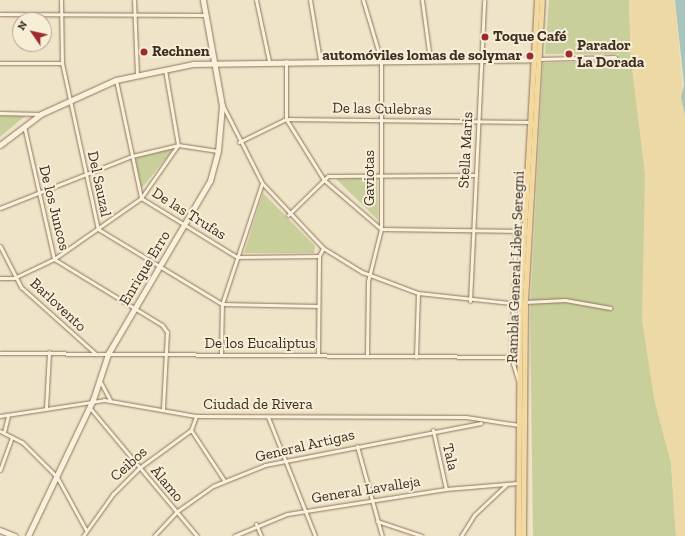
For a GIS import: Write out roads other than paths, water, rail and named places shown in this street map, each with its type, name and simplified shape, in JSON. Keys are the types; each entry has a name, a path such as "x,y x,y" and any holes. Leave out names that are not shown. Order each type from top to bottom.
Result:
{"main road":[{"name":"Rambla General Liber Seregni","path":"518,536 519,357 536,59 537,0"},
{"name":"Rambla General Liber Seregni","path":"523,536 523,231 529,122 542,0"}],"street":[{"name":"Del Sauzal","path":"61,0 62,63 85,175 98,229 222,304 318,306"},
{"path":"134,0 137,75"},
{"name":"Enrique Erro","path":"28,536 101,383 108,354 210,181 218,151 222,106 203,0"},
{"path":"256,0 269,61"},
{"path":"310,0 320,60"},
{"name":"Gaviotas","path":"363,0 381,60 381,229 370,275 367,356"},
{"path":"422,0 430,60"},
{"name":"Stella Maris","path":"470,301 484,0"},
{"path":"0,14 206,15"},
{"path":"0,145 41,114 116,80 164,70 215,62 615,57"},
{"path":"286,61 286,119 324,180 381,229 474,229 523,231"},
{"path":"0,63 62,63"},
{"path":"0,278 14,278 54,259 141,198 178,144 164,70"},
{"name":"De las Trufas","path":"116,80 141,198 237,257 319,256"},
{"path":"222,106 239,142 262,183 288,215 323,248 370,275 418,293 470,301 513,304 565,300 610,308"},
{"path":"0,113 41,114"},
{"name":"De las Culebras","path":"239,142 286,119 529,122"},
{"name":"De los Juncos","path":"24,126 38,194 54,259 165,328 168,354"},
{"path":"0,208 132,156 178,144 218,151"},
{"path":"288,215 328,176 476,175"},
{"path":"221,354 222,304 262,183"},
{"path":"516,231 511,357 519,382"},
{"name":"Barlovento","path":"0,246 14,278 37,304 96,354"},
{"path":"318,355 319,256 323,248"},
{"path":"416,357 418,293"},
{"path":"46,408 49,352"},
{"name":"De los Eucaliptus","path":"0,353 49,352 96,354 519,357"},
{"path":"164,409 168,354"},
{"path":"101,383 110,400"},
{"name":"Ciudad de Rivera","path":"0,416 8,416 93,400 110,400 196,416 466,418 481,423 518,425"},
{"name":"Álamo","path":"90,408 197,536"},
{"path":"4,432 8,416"},
{"path":"196,416 191,430 224,480"},
{"path":"268,417 314,536"},
{"name":"General Artigas","path":"154,536 176,512 224,480 284,460 433,430 481,423"},
{"name":"Ceibos","path":"83,536 113,494 139,468 191,430"},
{"name":"Tala","path":"433,430 446,489"},
{"path":"0,431 12,437 57,477 86,530"},
{"path":"0,470 12,437"},
{"path":"357,446 370,501 382,536"},
{"name":"General Lavalleja","path":"234,536 256,524 305,511 446,489 518,483"},
{"path":"461,536 474,515 507,484"},
{"path":"377,520 422,536"},
{"path":"256,524 261,536"},
{"path":"0,530 15,536"}],"water":[{"path":"675,0 685,0 685,115 681,97 684,85"}],"place":[{"name":"Toque Café","path":"485,37"},
{"name":"Rechnen","path":"144,52"},
{"name":"Parador La Dorada","path":"569,54"},
{"name":"automóviles lomas de solymar","path":"530,56"}]}
